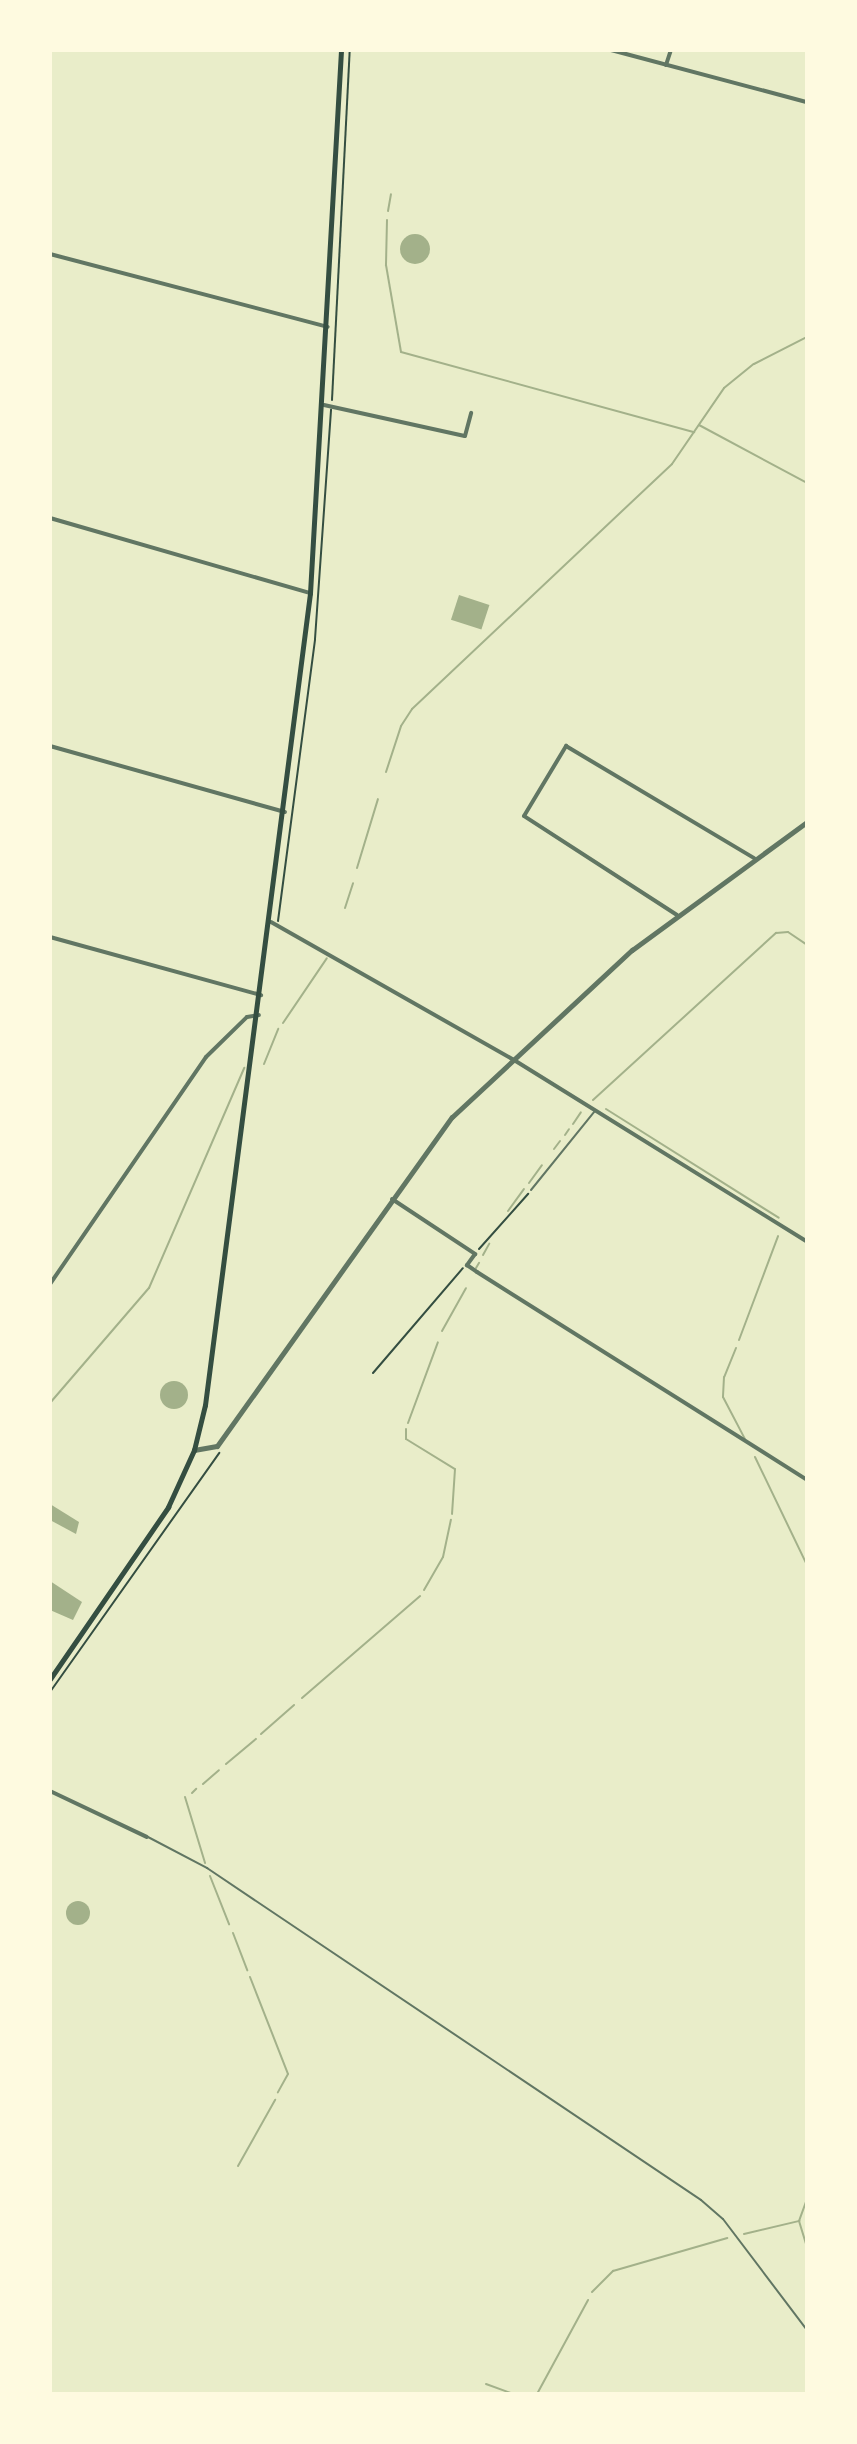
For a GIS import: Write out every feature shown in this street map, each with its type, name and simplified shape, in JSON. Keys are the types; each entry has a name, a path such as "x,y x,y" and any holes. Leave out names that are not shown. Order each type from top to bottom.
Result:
{"main road":[{"path":"50,1679 154,1531 194,1450 205,1405 259,1015 310,593 324,405 341,50"}],"street":[{"path":"611,50 807,102"},
{"path":"666,65 671,50"},
{"path":"50,254 328,327"},
{"path":"324,405 465,436 471,413"},
{"path":"50,518 310,593"},
{"path":"50,746 285,812"},
{"path":"677,915 523,814 566,746 652,794 754,858"},
{"path":"194,1450 209,1451 221,1446 452,1117 677,915 807,822"},
{"path":"271,922 514,1060 807,1242"},
{"path":"50,937 261,995"},
{"path":"50,1284 206,1057 247,1017 259,1015"},
{"path":"392,1199 475,1254 467,1265 807,1480"},
{"path":"50,1791 147,1837"}],"lane":[{"path":"531,1190 595,1111"},
{"path":"147,1837 207,1868 701,2200 723,2219 807,2330"}],"path":[{"path":"277,927 315,639 350,50"},
{"path":"475,1254 531,1190"},
{"path":"373,1373 467,1265"},
{"path":"50,1692 221,1446"}],"shaded area":[{"path":"415,234 425,239 430,249 425,259 415,264 405,259 400,249 405,239"},
{"path":"459,595 489,605 481,630 451,620"},
{"path":"174,1381 184,1385 188,1395 184,1405 174,1409 164,1405 160,1395 164,1385"},
{"path":"50,1504 79,1522 76,1534 50,1520"},
{"path":"50,1581 82,1602 73,1620 50,1610"},
{"path":"78,1901 89,1908 90,1913 83,1924 78,1925 67,1918 66,1913 73,1902"}],"waterway":[{"path":"388,211 391,194"},
{"path":"387,220 386,265 401,352 694,432"},
{"path":"386,772 401,726 412,709 672,464 724,388 754,364 807,337"},
{"path":"699,425 807,483"},
{"path":"357,868 378,799"},
{"path":"345,908 353,883"},
{"path":"593,1100 776,933 788,932 807,945"},
{"path":"283,1023 327,958"},
{"path":"264,1064 278,1029"},
{"path":"50,1403 149,1288 244,1068"},
{"path":"606,1109 779,1218"},
{"path":"573,1124 581,1112"},
{"path":"565,1135 569,1129"},
{"path":"554,1149 560,1141"},
{"path":"529,1183 542,1165"},
{"path":"508,1211 524,1189"},
{"path":"739,1340 778,1236"},
{"path":"483,1255 489,1244"},
{"path":"476,1268 479,1263"},
{"path":"442,1331 466,1288"},
{"path":"408,1423 438,1342"},
{"path":"736,1348 724,1377 723,1397 745,1439"},
{"path":"406,1429 406,1439 455,1469 452,1514"},
{"path":"755,1457 807,1565"},
{"path":"424,1590 443,1557 451,1520"},
{"path":"302,1698 420,1596"},
{"path":"261,1734 294,1705"},
{"path":"226,1764 256,1739"},
{"path":"203,1784 219,1770"},
{"path":"192,1793 196,1789"},
{"path":"185,1797 205,1863"},
{"path":"210,1876 229,1924"},
{"path":"233,1933 247,1970"},
{"path":"250,1977 288,2074 278,2092"},
{"path":"238,2166 275,2100"},
{"path":"807,2199 799,2221 807,2248"},
{"path":"744,2234 799,2221"},
{"path":"592,2292 613,2271 727,2238"},
{"path":"537,2394 588,2300"},
{"path":"486,2384 514,2394"}]}
